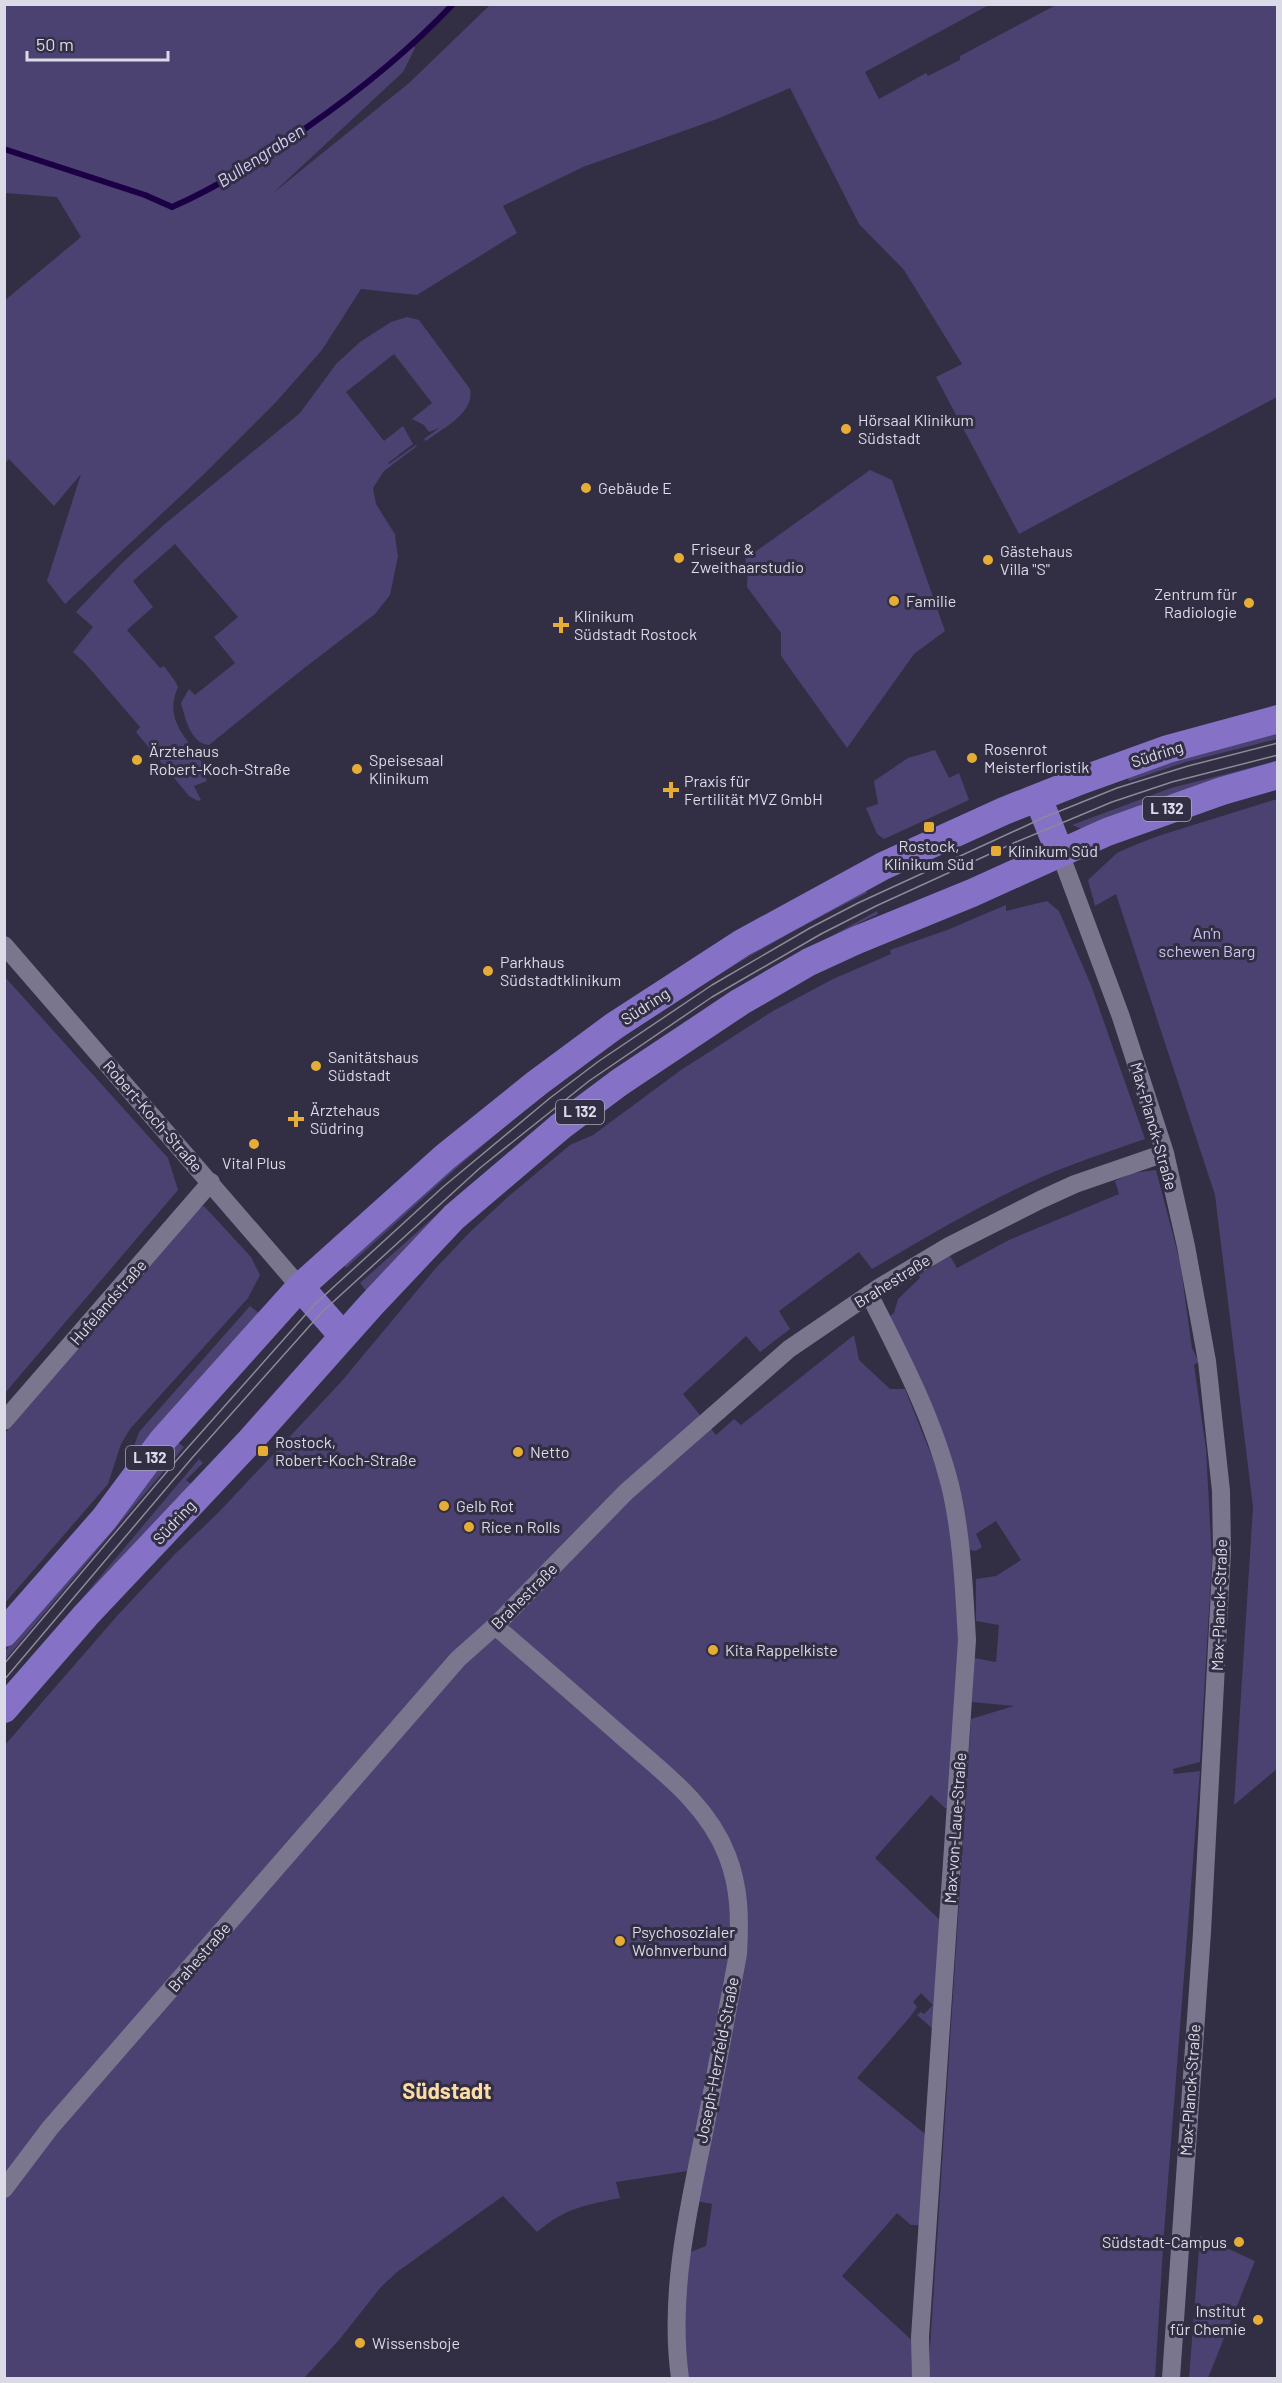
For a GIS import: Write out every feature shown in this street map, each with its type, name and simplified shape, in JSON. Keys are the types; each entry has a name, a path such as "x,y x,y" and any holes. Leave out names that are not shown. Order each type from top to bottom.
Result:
{"main road":[{"name":"Südring","path":"4,1633 104,1519 162,1441 300,1287 368,1224 454,1150 537,1083 614,1026 742,943 883,866 1038,798 1168,749 1278,719"},
{"name":"Südring","path":"4,1709 86,1615 250,1441 454,1216 569,1119 689,1034 809,962 1151,815 1278,775"},
{"path":"1038,798 1060,853"},
{"path":"300,1287 343,1336"}],"street":[{"name":"Max-Planck-Straße","path":"1060,853 1121,1017 1165,1153 1186,1246 1207,1361 1217,1435 1222,1551 1202,1932 1172,2379"},
{"name":"Robert-Koch-Straße","path":"4,945 300,1287"},
{"name":"Brahestraße","path":"4,2189 50,2128 458,1659 495,1626 626,1492 789,1349 869,1294 950,1246 1040,1200 1075,1184 1165,1153"},
{"name":"Hufelandstraße","path":"4,1421 211,1182"},
{"name":"Max-von-Laue-Straße","path":"869,1294 907,1369 932,1431 950,1486 961,1560 967,1640 920,2337 921,2379"},
{"name":"Joseph-Herzfeld-Straße","path":"495,1626 691,1797 718,1835 728,1856 738,1892 740,1916 738,1954 690,2200 678,2289 677,2346 680,2379"}],"green space":[{"path":"5,4 449,5 412,44 415,48 403,72 272,194 409,83 490,5 989,5 865,72 879,99 926,73 928,76 960,60 960,56 1056,5 1277,5 1277,397 1019,534 936,377 962,364 904,270 859,224 790,88 717,119 583,167 503,206 517,233 417,295 361,289 322,350 276,402 201,477 65,604 47,581 81,474 54,506 9,459 5,463 4,301 81,237 57,197 5,193"},
{"path":"407,317 419,320 470,389 470,398 463,413 426,441 424,439 439,428 429,432 424,425 412,419 432,403 394,354 346,392 384,441 403,426 413,444 389,464 417,446 384,471 373,488 376,504 396,536 398,556 390,595 375,614 209,745 203,744 193,735 181,703 189,689 195,695 235,663 214,637 238,617 175,544 133,581 153,607 127,630 160,668 164,666 178,687 173,708 175,717 182,734 200,759 207,781 194,786 201,800 198,801 189,796 136,732 140,727 73,652 93,627 76,612 123,562 166,523 300,413 336,364 360,342 391,322"},
{"path":"870,470 892,480 945,631 914,654 847,748 781,656 781,633 747,587 748,569 745,559"},
{"path":"1277,730 1277,739 1186,762 1129,781 1128,778 1174,758"},
{"path":"935,750 949,778 959,773 969,800 884,839 877,834 866,808 878,804 874,781 908,758"},
{"path":"1277,761 1277,765 1082,829 1072,825 1171,788"},
{"name":"An'n schewen Barg","path":"1277,799 1278,1768 1234,1805 1253,1507 1215,1195 1116,894 1095,906 1088,880 1117,853 1130,847"},
{"path":"863,886 867,893 765,947 716,977 666,1008 571,1075 481,1147 346,1268 342,1263 481,1142 642,1021"},
{"path":"1047,901 1059,911 1091,985 1145,1139 1089,1158 1012,1191 872,1269 859,1252 779,1311 790,1329 760,1352 746,1336 683,1394 716,1435 734,1419 741,1425 854,1335 859,1360 890,1389 905,1389 944,1487 960,1606 951,1808 945,1808 931,1795 875,1858 942,1922 933,2029 917,2015 921,2012 924,2014 933,2005 921,1993 913,2002 917,2007 910,2017 857,2078 930,2138 921,2225 911,2225 897,2213 842,2276 917,2345 918,2378 688,2378 684,2330 688,2253 706,2246 712,2204 696,2201 701,2169 616,2182 620,2198 566,2213 537,2232 503,2196 397,2272 381,2287 339,2340 304,2378 5,2378 5,1745 117,1616 341,1382 435,1269 509,1196 570,1145 593,1135 681,1070 773,1011 833,979 891,954 890,950 947,930 1006,905 1006,911"},
{"path":"877,911 878,914 857,924 859,929 724,1002 659,1043 596,1088 477,1186 421,1239 369,1294 360,1283 545,1122 631,1058 732,991"},
{"path":"5,977 168,1158 178,1190 5,1393"},
{"path":"1156,1170 1180,1262 1192,1348 1199,1362 1194,1365 1206,1449 1212,1560 1200,1762 1173,1769 1174,1774 1200,1771 1164,2232 1155,2378 928,2378 971,1719 1014,1706 972,1702 974,1658 996,1662 999,1625 976,1621 976,1579 996,1576 1021,1560 996,1521 976,1534 982,1547 976,1551 965,1549 890,1316 894,1313 898,1299 920,1278 919,1275 950,1256 957,1268 1009,1240 1119,1194 1115,1181 1132,1173"},
{"path":"204,1206 251,1257 260,1275 248,1298 130,1429 121,1444 108,1484 5,1603 5,1433 197,1209"},
{"path":"250,1306 259,1313 121,1482 139,1432"},
{"path":"176,1441 184,1447 5,1660 5,1651"},
{"path":"199,1459 203,1463 186,1480 191,1484 48,1639"},
{"path":"1200,2236 1255,2261 1208,2378 1189,2378"}],"waterway":[{"name":"Bullengraben","path":"4,149 145,195 172,207 241,171 326,114 401,55 453,4"}],"tram line":[{"path":"4,1664 176,1461 315,1304 443,1187 550,1098 599,1061 712,985 858,903 1045,817 1117,788 1188,766 1278,743"},
{"path":"4,1680 192,1458 322,1312 480,1168 589,1081 712,997 821,934 876,906 1016,842 1112,802 1172,782 1278,755"}],"place":[{"name":"Hörsaal Klinikum Südstadt","path":"846,429"},
{"name":"Gebäude E","path":"586,488"},
{"name":"Friseur & Zweithaarstudio","path":"679,558"},
{"name":"Gästehaus Villa \"S\"","path":"988,560"},
{"name":"Familie","path":"894,601"},
{"name":"Zentrum für Radiologie","path":"1249,603"},
{"name":"Klinikum Südstadt Rostock","path":"561,625"},
{"name":"Rosenrot Meisterfloristik","path":"972,758"},
{"name":"Ärztehaus Robert-Koch-Straße","path":"137,760"},
{"name":"Speisesaal Klinikum","path":"357,769"},
{"name":"Praxis für Fertilität MVZ GmbH","path":"671,790"},
{"name":"Rostock, Klinikum Süd","path":"929,827"},
{"name":"Klinikum Süd","path":"996,851"},
{"name":"Parkhaus Südstadtklinikum","path":"488,971"},
{"name":"Sanitätshaus Südstadt","path":"316,1066"},
{"name":"Ärztehaus Südring","path":"296,1119"},
{"name":"Vital Plus","path":"254,1144"},
{"name":"Rostock, Robert-Koch-Straße","path":"263,1451"},
{"name":"Netto","path":"518,1452"},
{"name":"Gelb Rot","path":"444,1506"},
{"name":"Rice n Rolls","path":"469,1527"},
{"name":"Kita Rappelkiste","path":"713,1650"},
{"name":"Psychosozialer Wohnverbund","path":"620,1941"},
{"name":"Südstadt-Campus","path":"1239,2242"},
{"name":"Institut für Chemie","path":"1258,2320"},
{"name":"Wissensboje","path":"360,2343"}],"district":[{"name":"Südstadt","path":"447,2091"}]}
